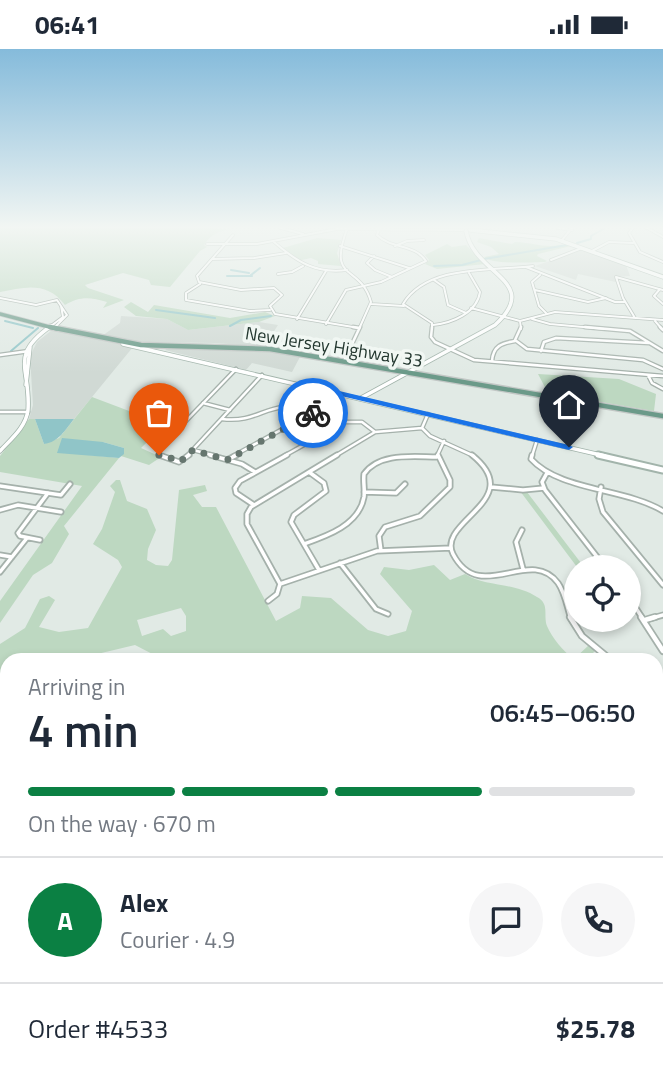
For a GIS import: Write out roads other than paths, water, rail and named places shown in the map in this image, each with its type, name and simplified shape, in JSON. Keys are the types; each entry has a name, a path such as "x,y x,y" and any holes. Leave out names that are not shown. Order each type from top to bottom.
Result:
{"main road":[{"name":"New Jersey Highway 33","path":"0,314 114,341 164,346 245,346 663,416"}],"street":[{"path":"196,276 201,283 241,290 277,289 282,295 271,304 270,310"},
{"path":"297,319 323,276"},
{"path":"344,361 370,304 370,294 353,276"},
{"path":"326,324 343,293 394,276"},
{"path":"404,306 403,301 410,292 444,276"},
{"path":"433,325 449,323 466,313 478,300 480,293 471,276"},
{"path":"361,398 505,317 512,307 513,295 500,276"},
{"path":"538,276 532,281 539,306 546,313"},
{"path":"548,276 606,298 625,302"},
{"path":"635,318 625,302 616,277 662,289"},
{"path":"434,280 444,288 443,299 446,304 466,313"},
{"path":"201,283 186,293 185,298 192,302 250,311 270,310 277,315 359,328"},
{"path":"662,289 654,296 663,304"},
{"path":"535,290 550,291 583,302 594,303 606,298"},
{"path":"0,298 36,305 57,299 63,317 53,327 35,337 27,353 29,412 20,430 0,451"},
{"path":"370,304 404,306 433,325 433,341 471,359 663,376"},
{"path":"471,308 520,321 546,313 663,320"},
{"path":"531,318 550,324 630,331 663,351"},
{"path":"655,320 663,330"},
{"path":"515,341 514,336 521,328 520,321"},
{"path":"541,351 544,342 556,338 651,343"},
{"path":"114,341 663,470"},
{"path":"515,341 527,349 640,359 663,369"},
{"path":"492,362 492,352 496,347 515,341"},
{"path":"164,346 162,350 165,353"},
{"path":"0,355 27,353"},
{"path":"236,369 159,449 158,454 184,460 262,375"},
{"path":"620,373 621,378"},
{"path":"648,375 652,383 663,389"},
{"path":"227,460 328,404 335,392"},
{"path":"203,403 230,410"},
{"path":"222,419 249,420 272,406 285,403 296,404 313,412"},
{"path":"0,412 29,412"},
{"path":"422,428 428,414"},
{"path":"254,505 237,495 235,488 240,481 345,422 362,422 375,432"},
{"path":"268,601 277,594 280,584 247,524 247,514 254,505 375,432 422,428 430,435 470,451 487,475 491,487 486,501 454,534 451,548 459,561 482,578 496,579 523,569 541,571 555,579 564,590 575,628 603,653"},
{"path":"537,440 531,459 547,473 642,498 663,511"},
{"path":"437,457 444,441"},
{"path":"193,450 245,465 255,472"},
{"path":"304,544 340,530 362,505 365,472 379,461 437,457"},
{"path":"381,551 379,536 385,527 417,518 449,489 450,480 437,457"},
{"path":"309,471 322,481 326,488 323,496 291,520 319,571"},
{"path":"547,473 543,479 544,488 596,555"},
{"path":"0,486 61,495 70,484"},
{"path":"364,492 396,493 405,484"},
{"path":"491,487 523,490 544,488"},
{"path":"601,487 599,499 603,512 663,585"},
{"path":"40,540 18,533 48,493"},
{"path":"0,510 18,505 61,512"},
{"path":"522,530 516,542 523,569"},
{"path":"0,572 27,538"},
{"path":"280,584 381,551 451,548"},
{"path":"0,555 12,557"},
{"path":"340,563 376,609 388,614"},
{"path":"656,577 663,576"},
{"path":"641,614 663,651"},
{"path":"645,620 663,615"}],"water":[{"path":"35,419 74,419 58,438 44,444"},
{"path":"62,438 103,442 124,448 124,454 119,458 57,453"}],"waterway":[{"path":"156,310 215,318"},
{"path":"230,326 241,320 271,316"},
{"path":"5,321 33,328"},
{"path":"11,351 38,328"}]}
